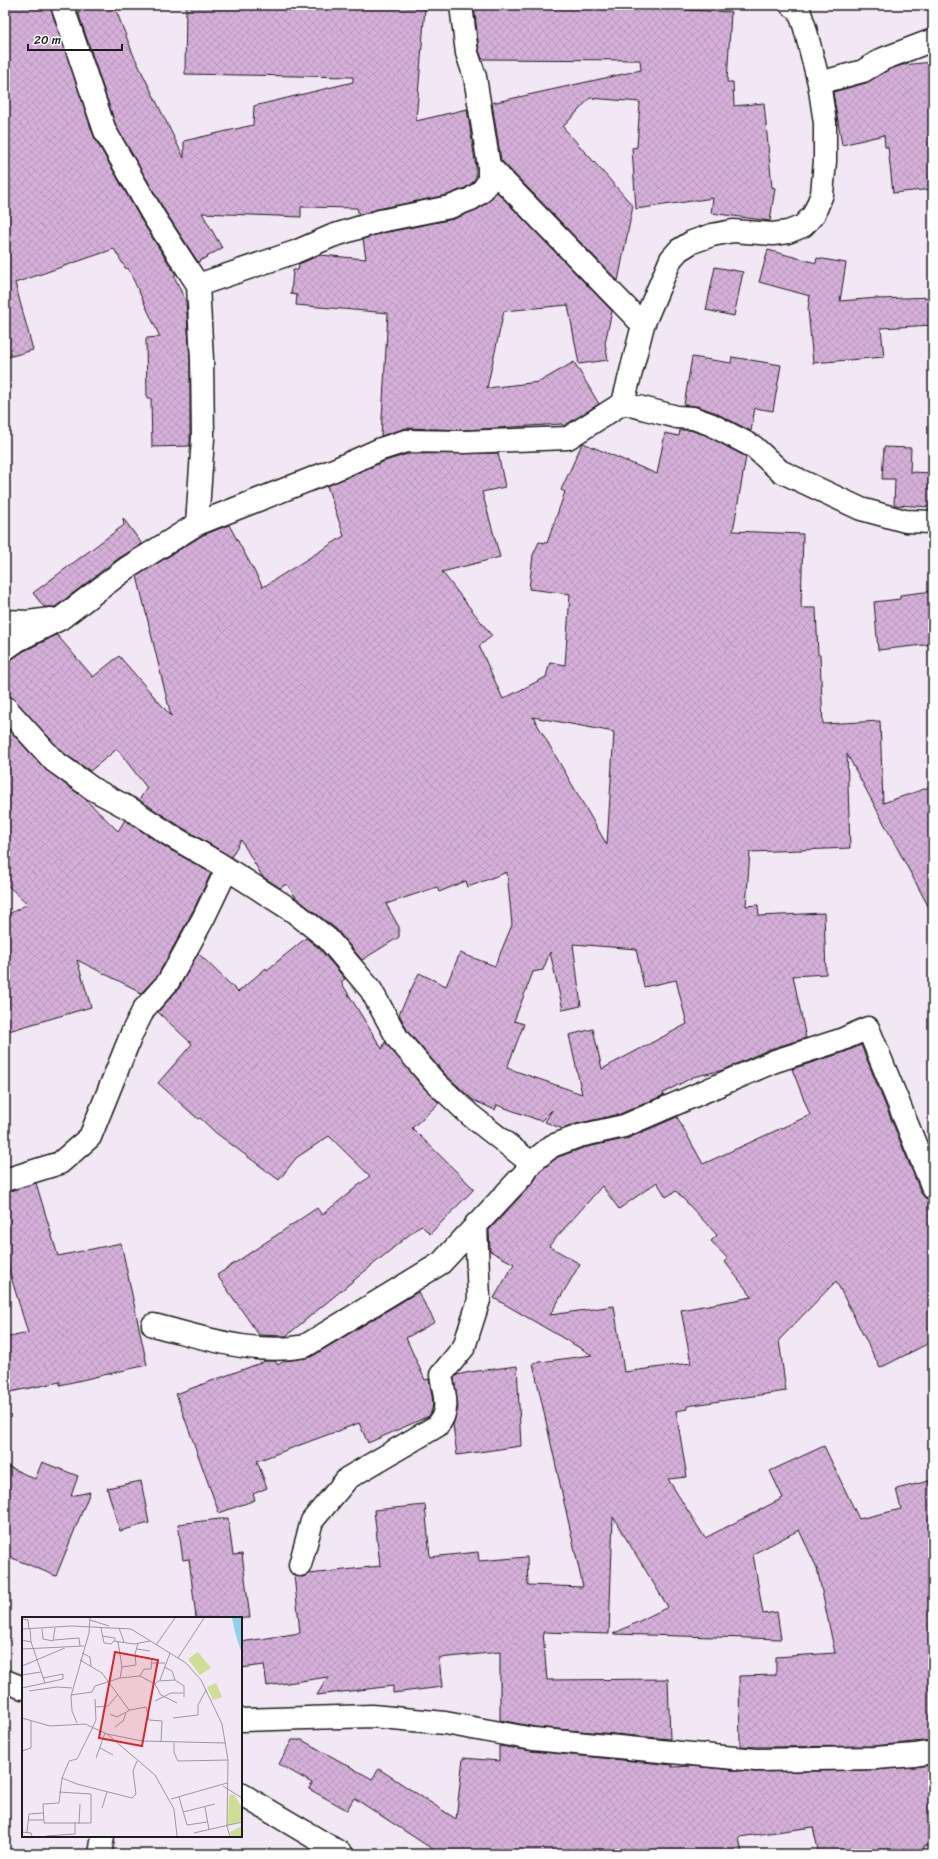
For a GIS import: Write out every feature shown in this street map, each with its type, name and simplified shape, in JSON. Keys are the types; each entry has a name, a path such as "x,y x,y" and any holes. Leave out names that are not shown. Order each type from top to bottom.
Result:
{"street":[{"path":"62,5 105,131 154,217 198,285 202,360 203,438 197,524"},
{"path":"198,285 295,252 332,236 380,221 450,207 481,192 489,182 489,166 474,77 467,53 461,5"},
{"path":"5,649 18,640 60,618 126,568 197,524 334,470 381,449 406,441 465,442 568,438 623,402 643,325 671,259 679,250 692,242 712,235 733,231 773,234 788,232 802,226 814,214 822,194 825,161 825,123 819,83 799,10 790,5"},
{"path":"819,83 864,71 883,59 933,40"},
{"path":"489,166 643,325"},
{"path":"623,402 677,417 693,418 710,424 754,447 780,471 861,509 905,521 933,522"},
{"path":"5,621 28,622 60,618"},
{"path":"5,707 59,765 93,789 132,810 173,838 227,869 293,911 328,939 371,990 398,1039 435,1082 470,1115 531,1163"},
{"path":"5,1180 60,1163 90,1137 132,1033 144,1009 168,982 204,917 227,869"},
{"path":"153,1325 238,1346 268,1350 305,1346 441,1262 524,1174 531,1163 552,1146 579,1136 624,1126 774,1061 841,1040 868,1028 933,1188"},
{"path":"300,1565 312,1521 348,1478 437,1426 444,1419 447,1411 441,1375 464,1347 479,1300 476,1224"},
{"path":"5,1681 22,1688"},
{"path":"242,1720 372,1716 445,1723 533,1739 756,1760 875,1758 933,1752"},
{"path":"242,1795 342,1854"},
{"path":"100,1854 103,1837"}],"building":[{"path":"5,5 50,5 94,137 143,223 176,275 174,276 186,302 190,360 190,446 152,447 151,398 147,398 146,338 160,337 128,268 126,269 114,249 15,283 33,350 5,358"},
{"path":"96,5 114,5 133,54 184,158 184,141 253,125 254,106 353,82 353,77 185,74 186,5 378,5 425,8 416,121 467,109 476,167 476,177 472,183 465,188 447,195 378,209 359,215 357,208 301,207 301,217 202,213 222,248 198,262 165,211 116,126 78,12"},
{"path":"474,5 684,5 684,10 731,12 727,82 733,82 734,106 764,103 772,187 775,188 770,221 711,213 713,198 636,209 632,148 637,147 640,102 590,98 563,127 633,206 618,281 501,160 492,103 641,70 640,60 482,59 479,50"},
{"path":"933,62 933,189 893,193 888,147 885,147 884,135 842,145 833,92 866,83 888,70 902,65"},
{"path":"497,192 612,311 605,343 608,360 579,364 568,305 504,311 487,388 539,382 574,362 599,404 564,426 562,424 465,430 406,428 381,436 388,313 296,305 297,295 291,294 293,270 298,270 299,264 320,255 366,259 363,239 383,233 454,219 478,209 488,202"},
{"path":"768,250 816,263 817,258 846,263 840,301 878,298 933,297 933,325 881,328 884,357 813,363 808,309 810,296 759,282"},
{"path":"715,267 743,272 734,316 706,310"},
{"path":"692,357 731,363 732,357 781,365 773,411 755,408 751,431 714,412 697,406 684,405"},
{"path":"680,430 690,430 705,435 746,457 733,531 803,534 801,608 816,608 823,724 880,721 883,803 933,786 933,915 847,754 850,848 750,852 746,906 758,905 759,916 824,913 826,974 793,976 806,1038 770,1049 723,1070 693,1077 663,1093 664,1095 620,1114 576,1124 563,1129 545,1122 552,1110 541,1121 497,1105 495,1110 473,1100 444,1073 408,1032 399,1014 419,973 446,986 460,953 495,966 512,925 507,872 468,887 466,881 439,892 437,887 386,904 399,927 399,937 362,960 336,929 296,898 287,884 280,888 262,876 241,840 231,857 139,800 147,788 117,749 90,771 62,752 14,699 5,694 5,661 12,659 24,651 57,635 93,677 119,656 171,716 137,576 203,535 229,525 263,587 344,536 327,486 385,461 408,454 498,453 505,487 482,492 500,557 442,572 492,636 479,646 503,699 546,677 550,662 565,665 570,594 529,589 533,555 539,542 547,543 565,492 561,490 582,444 583,443 657,474 665,433 679,436","holes":["533,717 614,732 607,845","573,944 636,949 644,987 676,980 687,1024 602,1069 593,1029 569,1035 582,1094 507,1068 524,1024 514,1021 533,972 543,970 550,952 563,1010 581,1006"]},
{"path":"884,447 911,448 910,472 933,473 933,507 894,505 895,479 882,479"},
{"path":"123,518 142,544 119,558 55,607 44,607 33,593 124,525"},
{"path":"933,591 933,644 878,650 874,602 900,599 900,595"},
{"path":"10,731 45,769 84,798 118,831 125,820 167,848 211,873 193,911 158,975 140,994 137,990 77,960 91,1007 5,1032 5,916 28,904 5,883 5,737"},
{"path":"306,938 319,948 345,979 341,982 382,1049 385,1042 439,1103 412,1128 474,1189 430,1234 421,1225 286,1336 259,1335 217,1275 317,1208 322,1215 370,1176 329,1136 296,1158 279,1180 216,1133 158,1083 192,1044 158,1012 179,988 198,953 238,992 266,968 267,970"},
{"path":"861,1045 921,1193 925,1198 931,1200 933,1206 933,1341 880,1368 836,1281 779,1340 786,1391 687,1406 687,1409 676,1411 687,1477 668,1479 705,1538 783,1498 770,1471 824,1446 859,1519 901,1509 896,1489 933,1480 933,1740 874,1746 740,1746 739,1676 776,1675 776,1657 835,1653 817,1568 799,1530 753,1554 763,1614 777,1612 781,1639 613,1634 668,1607 613,1517 609,1634 543,1632 547,1680 668,1679 670,1739 535,1727 500,1720 500,1652 439,1658 442,1687 393,1693 393,1686 317,1695 328,1677 267,1686 264,1665 242,1668 242,1642 300,1633 294,1575 303,1577 309,1574 380,1566 374,1510 425,1505 430,1557 478,1552 479,1561 527,1557 528,1585 583,1587 533,1363 592,1355 494,1298 514,1264 490,1251 489,1230 533,1183 540,1171 558,1157 583,1148 629,1138 677,1117 703,1164 810,1115 792,1069 845,1052","holes":["657,1182 666,1197 676,1191 717,1235 711,1241 728,1259 725,1262 752,1297 681,1310 691,1363 624,1372 614,1306 550,1315 580,1264 549,1246 602,1186 619,1209"]},
{"path":"36,1183 58,1256 121,1243 147,1365 60,1385 60,1382 5,1393 5,1338 28,1333 5,1257 5,1192"},
{"path":"418,1292 435,1322 406,1338 425,1380 429,1379 433,1402 432,1410 429,1416 368,1443 359,1423 257,1461 267,1488 253,1494 255,1500 219,1513 176,1394 266,1361 275,1361 278,1365 284,1361 311,1357"},
{"path":"517,1366 521,1446 457,1455 453,1425 458,1408 454,1378 457,1375 470,1372"},
{"path":"42,1462 78,1476 71,1496 90,1492 56,1576 5,1555 5,1465 35,1479"},
{"path":"141,1481 149,1523 120,1531 107,1488"},
{"path":"228,1518 233,1555 242,1554 250,1618 196,1617 189,1559 183,1560 178,1524"},
{"path":"292,1740 302,1740 372,1779 379,1769 456,1819 463,1758 499,1761 499,1746 532,1751 672,1765 672,1767 691,1766 755,1772 875,1770 933,1765 933,1845 923,1846 924,1854 819,1854 813,1827 739,1837 742,1854 440,1854 354,1798 347,1810 309,1789 312,1783 279,1764"}]}
